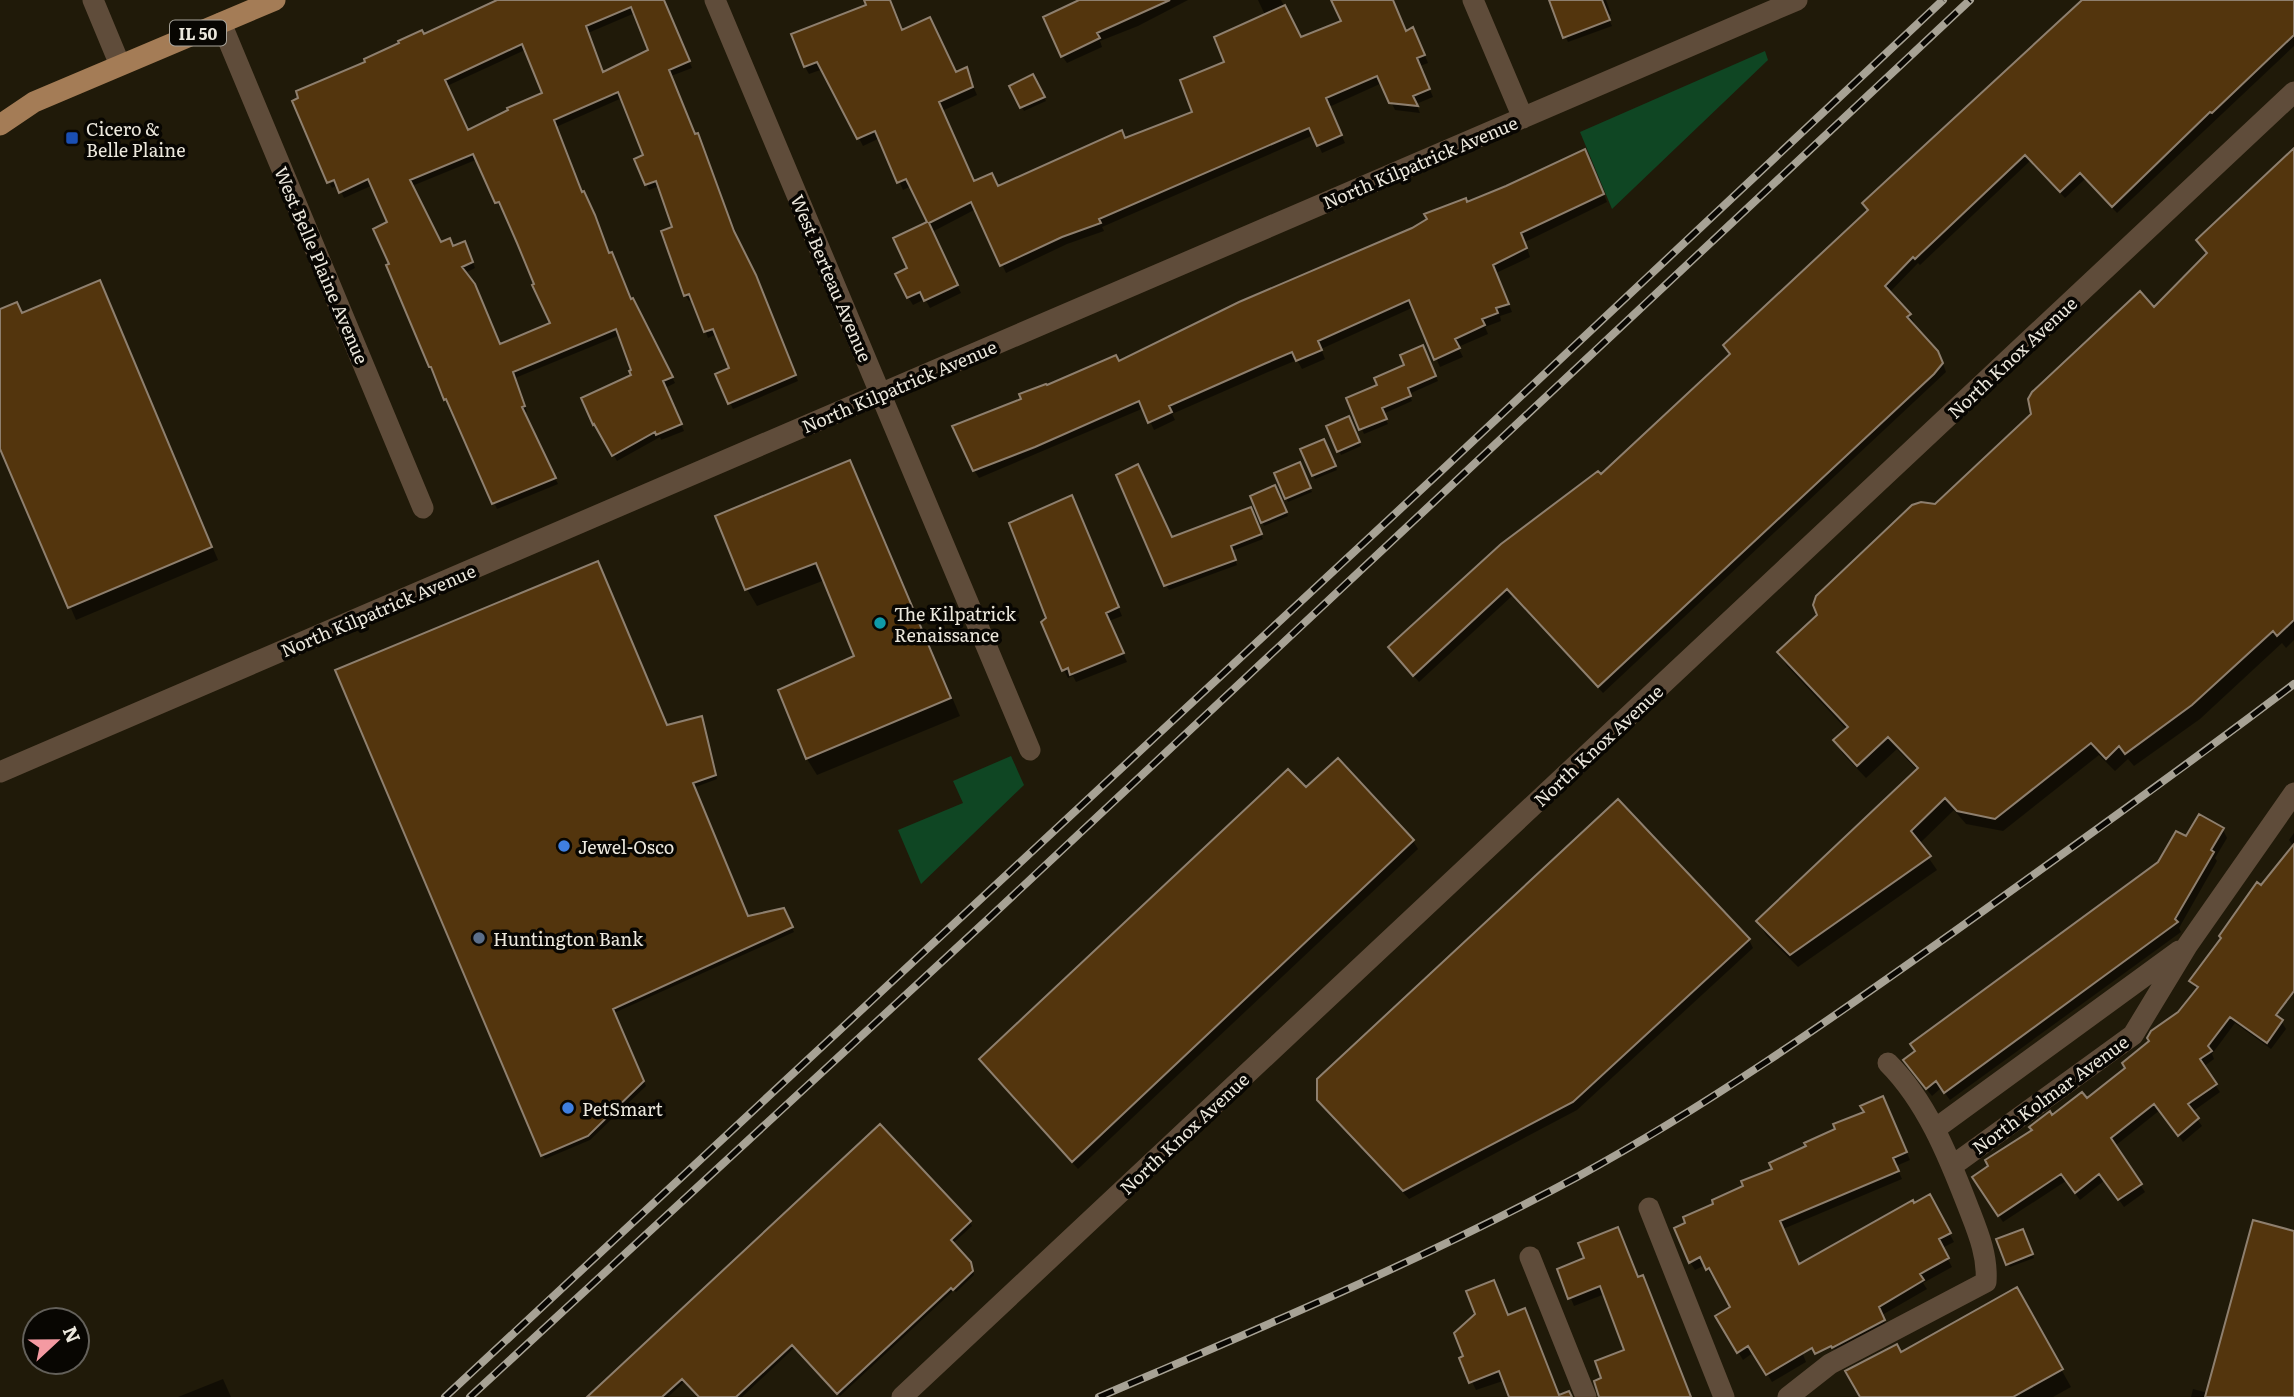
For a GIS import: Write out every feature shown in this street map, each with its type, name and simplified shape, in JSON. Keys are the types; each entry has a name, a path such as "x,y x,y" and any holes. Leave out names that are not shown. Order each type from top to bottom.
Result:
{"main road":[{"name":"IL 50","path":"0,125 34,102 275,0"},
{"path":"0,107 34,102"}],"street":[{"path":"93,0 120,65"},
{"name":"West Berteau Avenue","path":"715,0 1030,750"},
{"path":"1473,0 1523,118"},
{"name":"North Kilpatrick Avenue","path":"0,772 1797,0"},
{"name":"West Belle Plaine Avenue","path":"221,23 423,508"},
{"name":"North Knox Avenue","path":"902,1397 2294,93"},
{"name":"North Kolmar Avenue","path":"1952,1166 2133,1035 2187,946 2294,793"},
{"name":"North Kolmar Avenue","path":"1935,1129 2187,946"},
{"path":"1788,1397 1830,1364 1986,1282 1987,1265 1983,1247 1952,1166 1935,1129 1898,1073 1888,1063"},
{"path":"1649,1208 1724,1397"},
{"path":"1530,1257 1586,1397"}],"green space":[{"path":"1765,51 1768,60 1612,209 1580,132"},
{"path":"1011,756 1024,785 921,884 898,830 963,803 953,781"}],"building":[{"path":"497,0 664,0 690,61 669,70 695,134 698,133 734,231 756,275 796,375 728,404 715,374 729,368 713,329 704,332 689,294 684,296 661,231 672,227 656,181 645,185 634,159 643,155 618,92 554,120 609,253 612,252 631,299 633,298 673,377 663,381 682,424 656,435 655,432 612,456 593,425 581,398 631,375 616,329 513,372 525,406 522,407 556,478 492,504 386,265 389,264 373,229 387,222 368,179 339,193 334,180 327,183 292,101 298,98 296,91 365,62 364,59 422,30 424,34","holes":["631,7 648,50 603,72 586,26","522,44 542,93 507,108 508,110 468,130 445,80","473,154 495,203 499,202 550,323 500,344 475,284 462,267 473,262 465,241 453,246 450,238 441,242 410,180"]},
{"path":"864,0 890,0 902,30 930,17 956,72 967,67 973,87 939,102 974,181 992,173 998,186 1122,130 1125,138 1192,112 1180,80 1224,62 1214,37 1285,5 1301,37 1341,21 1331,0 1393,0 1406,31 1413,27 1425,55 1417,58 1430,89 1413,96 1418,106 1389,103 1377,76 1326,98 1342,135 1317,146 1309,128 1099,219 1101,223 1062,237 1000,266 971,202 929,223 958,285 924,301 920,292 907,298 895,274 907,268 893,238 927,222 906,179 897,183 875,131 857,139 817,62 804,67 791,34 866,5"},
{"path":"1079,0 1170,0 1097,33 1100,38 1061,57 1043,17"},
{"path":"1549,0 1602,0 1610,20 1563,38"},
{"path":"2082,0 2294,0 2294,35 2112,207 2080,173 2060,192 2025,155 1915,259 1913,257 1885,286 1911,314 1907,317 1938,351 1943,363 1598,687 1507,589 1413,676 1388,647 1501,544 1598,471 1601,474 1730,354 1723,345 1868,210 1862,203"},
{"path":"1033,74 1045,97 1020,108 1009,86"},
{"path":"2294,148 2294,620 2277,636 2273,631 2192,705 2125,754 2119,746 2106,759 2091,743 1995,819 1957,811 1945,798 1911,831 1931,856 1790,955 1756,921 1918,768 1888,737 1857,766 1833,740 1848,727 1777,652 1817,615 1813,605 1816,596 1912,505 1921,502 1935,504 2031,414 2028,399 2032,392 2140,291 2154,307 2207,253 2196,240"},
{"path":"1585,149 1604,194 1521,233 1527,248 1493,265 1509,304 1496,308 1498,313 1482,319 1485,325 1455,339 1460,348 1434,360 1409,300 1318,341 1322,350 1296,361 1292,352 1169,406 1172,412 1148,423 1139,401 973,471 952,426 1021,399 1019,394 1116,355 1119,361 1239,302 1412,228 1427,219 1424,214 1466,198 1467,202"},
{"path":"100,280 212,547 68,608 0,449 0,309 17,302 22,313"},
{"path":"1423,345 1436,376 1408,388 1411,396 1382,408 1387,419 1359,430 1346,398 1377,385 1374,378 1404,365 1400,355"},
{"path":"1349,416 1360,442 1337,452 1326,426"},
{"path":"1324,439 1336,466 1312,476 1300,449"},
{"name":"The Kilpatrick Renaissance","path":"850,460 951,698 806,759 778,690 854,656 816,563 745,590 715,516"},
{"path":"1300,462 1311,488 1285,499 1274,473"},
{"path":"1138,464 1172,537 1251,507 1262,534 1231,546 1236,560 1164,586 1116,475"},
{"path":"1275,485 1287,512 1261,523 1250,496"},
{"path":"1072,495 1119,607 1106,613 1124,653 1070,675 1068,668 1062,671 1041,622 1046,618 1009,523"},
{"name":"Jewel-Osco","path":"598,561 667,725 702,716 716,775 693,783 748,916 784,908 793,927 613,1009 644,1081 588,1136 541,1156 335,670"},
{"path":"1338,758 1414,840 1072,1162 979,1059 1288,769 1306,787"},
{"path":"1618,799 1750,939 1573,1102 1403,1191 1317,1100 1317,1079"},
{"path":"2199,814 2224,828 2211,850 2214,852 2175,919 2178,922 1944,1093 1936,1081 1926,1089 1903,1060 1915,1051 1910,1044 2158,862 2176,831 2186,836"},
{"path":"2294,844 2294,991 2276,1015 2283,1020 2267,1043 2230,1017 2208,1046 2212,1051 2200,1059 2217,1084 2188,1104 2199,1118 2178,1136 2154,1104 2111,1138 2142,1184 2118,1200 2099,1174 2075,1193 2061,1174 1998,1216 1972,1177 1988,1166 1985,1160 2032,1130 2029,1127 2050,1111 2052,1115 2082,1092 2087,1098 2125,1068 2122,1063 2149,1041 2147,1038 2151,1031 2178,1012 2198,987 2189,981 2221,938 2219,936 2257,882 2261,885"},
{"path":"1883,1096 1907,1152 1893,1158 1899,1171 1780,1221 1799,1264 1913,1200 1914,1203 1930,1194 1951,1233 1939,1239 1949,1258 1920,1274 1924,1280 1879,1307 1885,1320 1832,1348 1831,1346 1815,1354 1812,1348 1766,1375 1748,1346 1737,1353 1715,1316 1730,1307 1700,1257 1689,1263 1674,1228 1685,1223 1683,1217 1713,1204 1712,1200 1743,1186 1741,1181 1772,1169 1769,1163 1835,1129 1833,1124 1864,1112 1860,1106"},
{"path":"880,1124 971,1221 951,1240 971,1262 973,1271 953,1290 951,1288 837,1394 792,1345 736,1397 699,1397 682,1379 662,1397 587,1397"},
{"path":"2253,1220 2294,1231 2294,1397 2205,1397"},
{"path":"1618,1227 1638,1277 1643,1275 1691,1397 1599,1397 1594,1381 1601,1378 1595,1361 1624,1350 1600,1286 1568,1299 1557,1269 1584,1258 1578,1243"},
{"path":"2023,1229 2033,1254 2006,1265 1996,1239"},
{"path":"1494,1280 1508,1315 1525,1308 1559,1395 1569,1391 1572,1397 1509,1397 1499,1371 1469,1383 1459,1358 1463,1356 1454,1333 1475,1314 1466,1291"},
{"path":"2017,1287 2063,1369 2013,1397 1860,1397 1845,1371 1897,1344 1901,1352"}],"railway":[{"path":"445,1397 1440,472 1943,0"},
{"path":"470,1397 987,920 1970,0"},
{"path":"1099,1397 1401,1265 1519,1207 1625,1150 1720,1092 1858,1000 2294,684"}],"place":[{"name":"Cicero & Belle Plaine","path":"72,138"},
{"name":"The Kilpatrick Renaissance","path":"880,623"},
{"name":"Jewel-Osco","path":"564,846"},
{"name":"Huntington Bank","path":"479,938"},
{"name":"PetSmart","path":"568,1108"}]}
